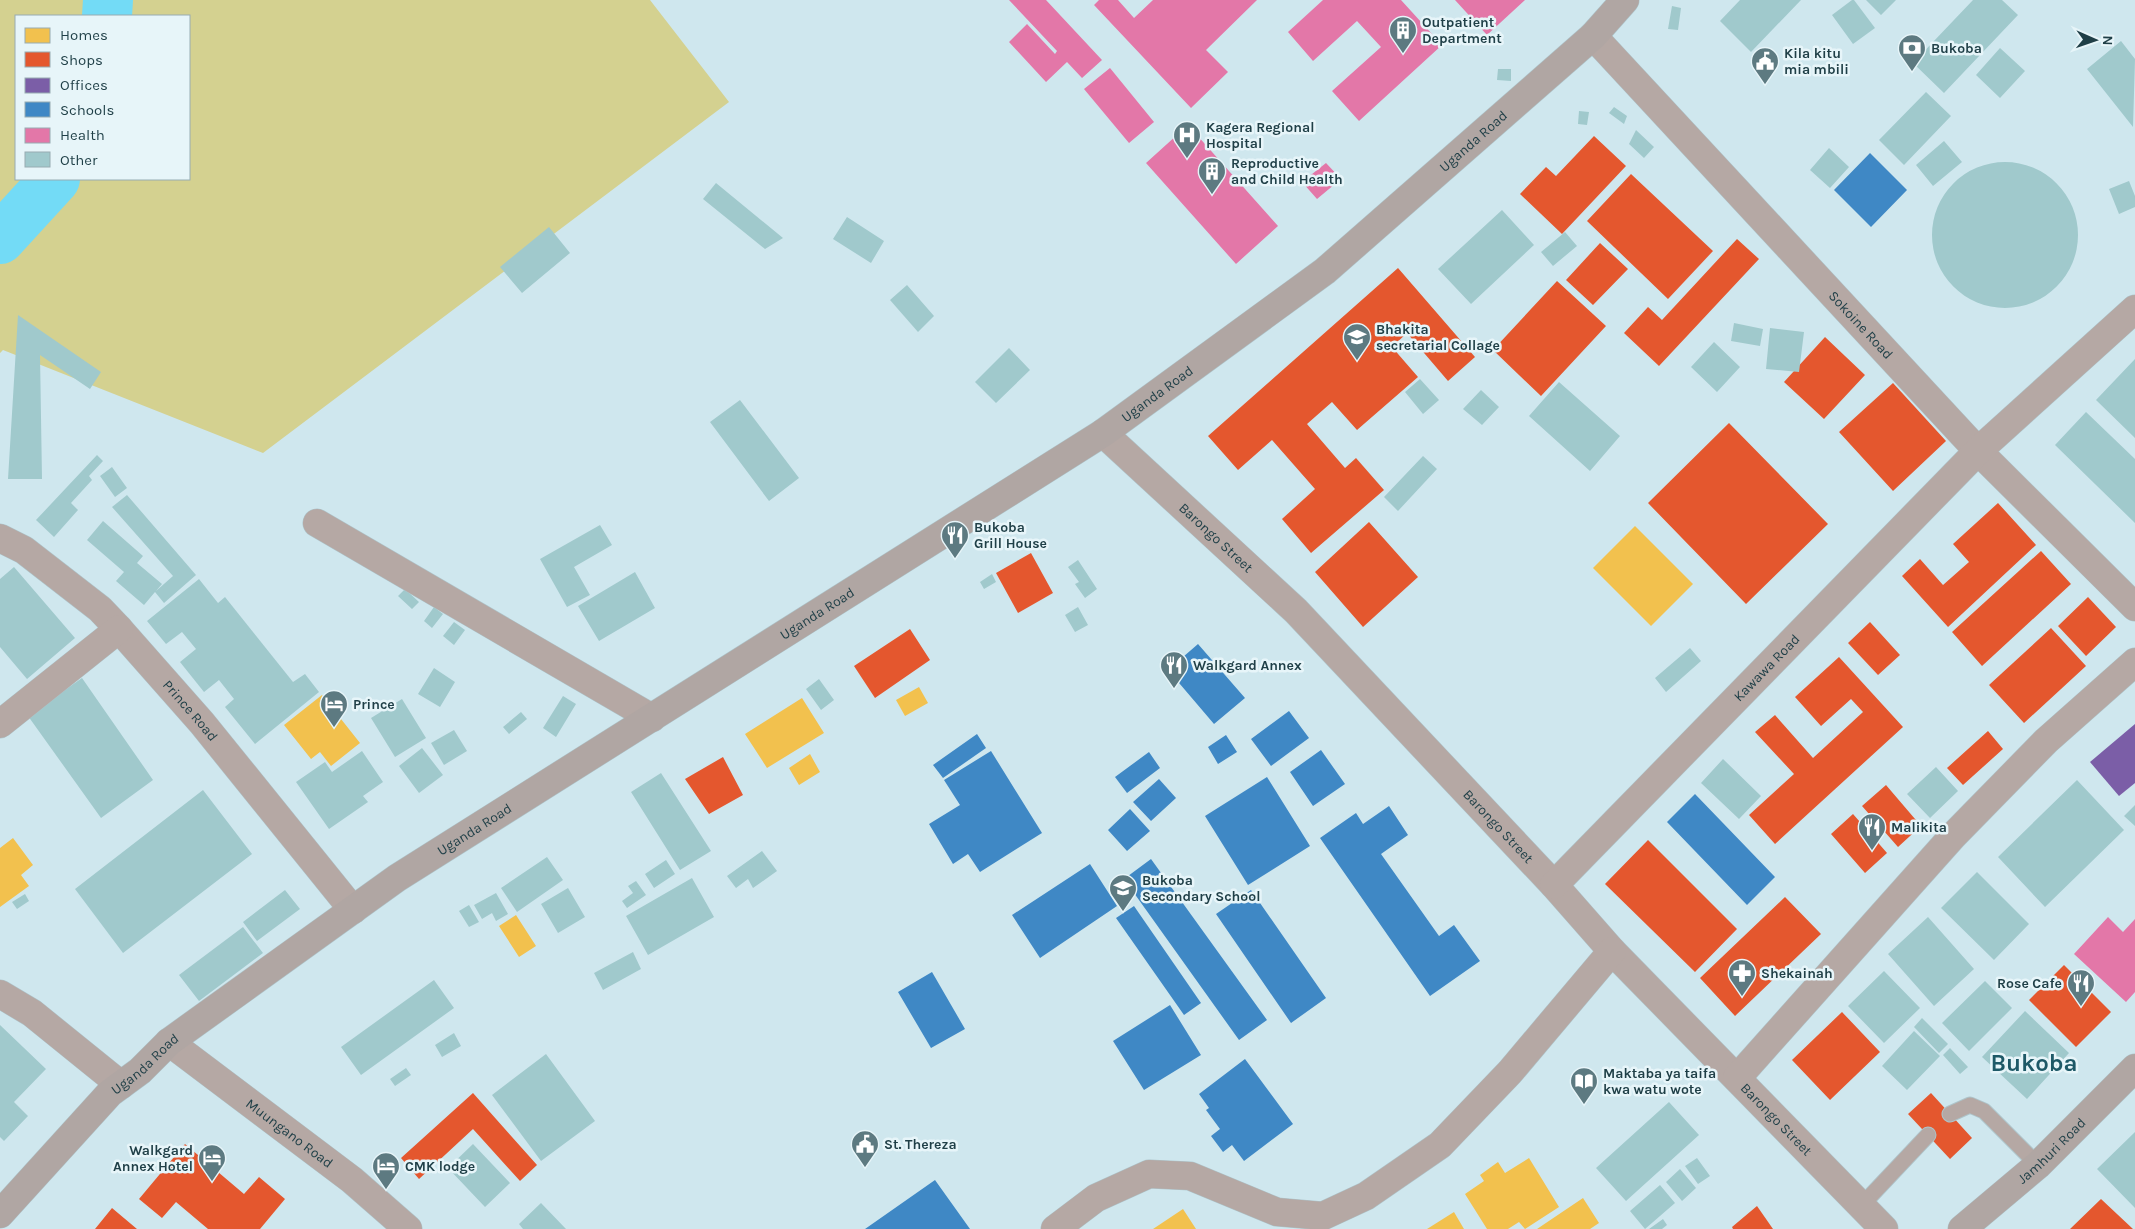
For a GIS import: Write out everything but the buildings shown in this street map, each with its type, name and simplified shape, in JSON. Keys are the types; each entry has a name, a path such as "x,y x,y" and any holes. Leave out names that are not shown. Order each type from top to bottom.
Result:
{"main road":[{"name":"Uganda Road","path":"0,1214 110,1093 140,1071 169,1042 397,878 1103,433 1324,271 1593,36 1625,0"},
{"name":"Jamhuri Road","path":"1969,1227 2038,1165 2135,1068"}],"street":[{"name":"Sokoine Road","path":"1593,36 1978,451 2135,607"},
{"name":"Kawawa Road","path":"1554,885 1978,451 2135,309"},
{"name":"Barongo Street","path":"1103,433 1296,611 1554,885 1612,951 1884,1229"},
{"path":"317,523 652,718"},
{"name":"Prince Road","path":"0,538 24,550 100,609 119,629 202,724 353,910"},
{"path":"0,724 119,629"},
{"path":"1737,1078 1953,836 2046,741 2135,662"},
{"path":"1055,1229 1096,1198 1149,1174 1190,1176 1277,1212 1323,1216 1366,1196 1440,1145 1510,1072 1612,951"},
{"path":"0,994 32,1013 121,1085"},
{"name":"Muungano Road","path":"169,1042 352,1180 408,1229"}],"lane":[{"path":"1950,1114 1970,1105 1984,1111 2038,1165"},
{"path":"1860,1206 1928,1135"}],"shaded area":[{"path":"0,0 650,0 729,102 263,453 3,350 0,353"}],"waterway":[{"path":"107,15 108,0"},
{"path":"0,239 54,180"}],"place":[{"name":"Outpatient Department","path":"1403,54"},
{"name":"Bukoba","path":"1912,72"},
{"name":"Kila kitu mia mbili","path":"1765,85"},
{"name":"Kagera Regional Hospital","path":"1187,159"},
{"name":"Reproductive and Child Health","path":"1212,195"},
{"name":"Bhakita secretarial Collage","path":"1357,361"},
{"name":"Bukoba Grill House","path":"955,559"},
{"name":"Walkgard Annex","path":"1174,689"},
{"name":"Prince","path":"334,728"},
{"name":"Malikita","path":"1872,851"},
{"name":"Bukoba Secondary School","path":"1123,912"},
{"name":"Shekainah","path":"1742,997"},
{"name":"Rose Cafe","path":"2081,1007"},
{"name":"Maktaba ya taifa kwa watu wote","path":"1584,1105"},
{"name":"St. Thereza","path":"865,1168"},
{"name":"Walkgard Annex Hotel","path":"212,1182"},
{"name":"CMK lodge","path":"386,1190"}],"district":[{"name":"Bukoba","path":"2034,1063"}]}
